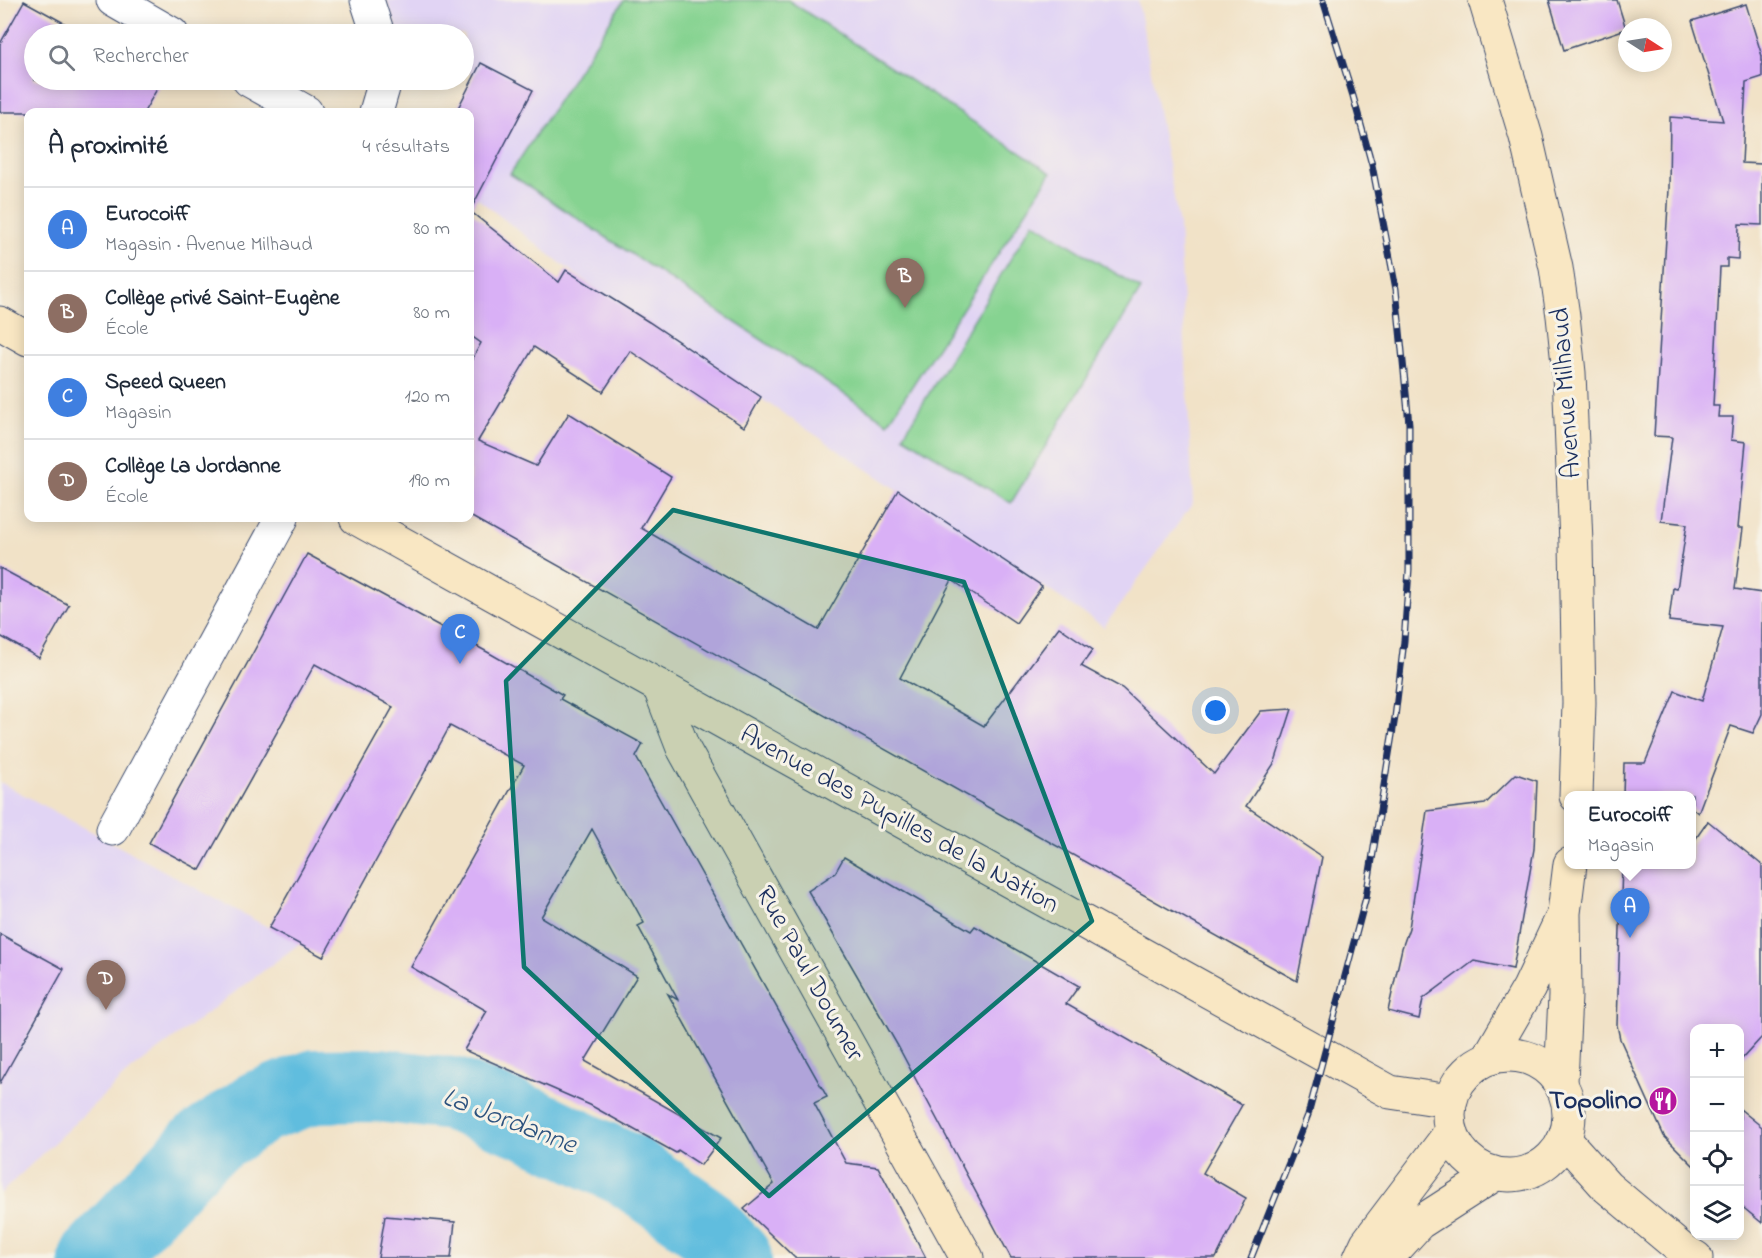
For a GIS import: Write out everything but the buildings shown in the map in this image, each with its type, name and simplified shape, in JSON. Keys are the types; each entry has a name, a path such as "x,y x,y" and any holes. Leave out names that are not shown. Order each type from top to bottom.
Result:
{"main road":[{"name":"Avenue Milhaud","path":"1485,0 1526,137 1556,268 1563,316 1570,383 1576,543 1579,703 1576,791"},
{"path":"0,323 24,337"},
{"name":"Avenue des Pupilles de la Nation","path":"363,522 1390,1092 1450,1117"},
{"name":"Rue Paul Doumer","path":"659,686 683,748 967,1258"},
{"path":"1561,1082 1565,996 1564,913 1568,869"},
{"path":"1490,1057 1529,988 1564,913"},
{"path":"1360,1258 1367,1243 1450,1117 1457,1082 1471,1067 1490,1057 1509,1054 1529,1057 1547,1067 1561,1082 1569,1100 1570,1120 1558,1152 1536,1169 1515,1175 1495,1174 1476,1166 1460,1151 1450,1117"},
{"path":"1564,1139 1607,1187 1689,1254"},
{"path":"1387,1258 1419,1223 1495,1174"}],"street":[{"path":"113,0 155,24"},
{"path":"367,0 375,24"},
{"path":"267,90 299,108"},
{"path":"377,108 382,90"},
{"path":"113,829 280,522"}],"highlighted area":[{"path":"673,510 964,582 1092,921 769,1196 524,967 506,681"}],"shaded area":[{"path":"387,0 1138,0 1179,225 1193,503 1104,627 604,294 474,196 474,108 458,108 467,90 474,90 474,24 395,24"},
{"path":"0,782 299,944 125,1075 0,1194"}],"green space":[{"path":"624,0 788,0 1051,173 888,423 510,174"},
{"path":"1033,222 1141,289 1011,503 903,436"}],"waterway":[{"name":"La Jordanne","path":"96,1258 200,1148 261,1106 316,1086 379,1085 452,1094 530,1124 629,1171 701,1221 735,1258"}],"railway":[{"path":"1251,1258 1308,1115 1366,897 1395,717 1409,570 1409,424 1396,289 1372,165 1323,0"}],"place":[{"name":"Collège privé Saint-Eugène","path":"905,308"},
{"name":"Speed Queen","path":"460,664"},
{"name":"Eurocoiff","path":"1630,938"},
{"name":"Collège La Jordanne","path":"106,1010"},
{"name":"Topolino","path":"1663,1101"}]}
